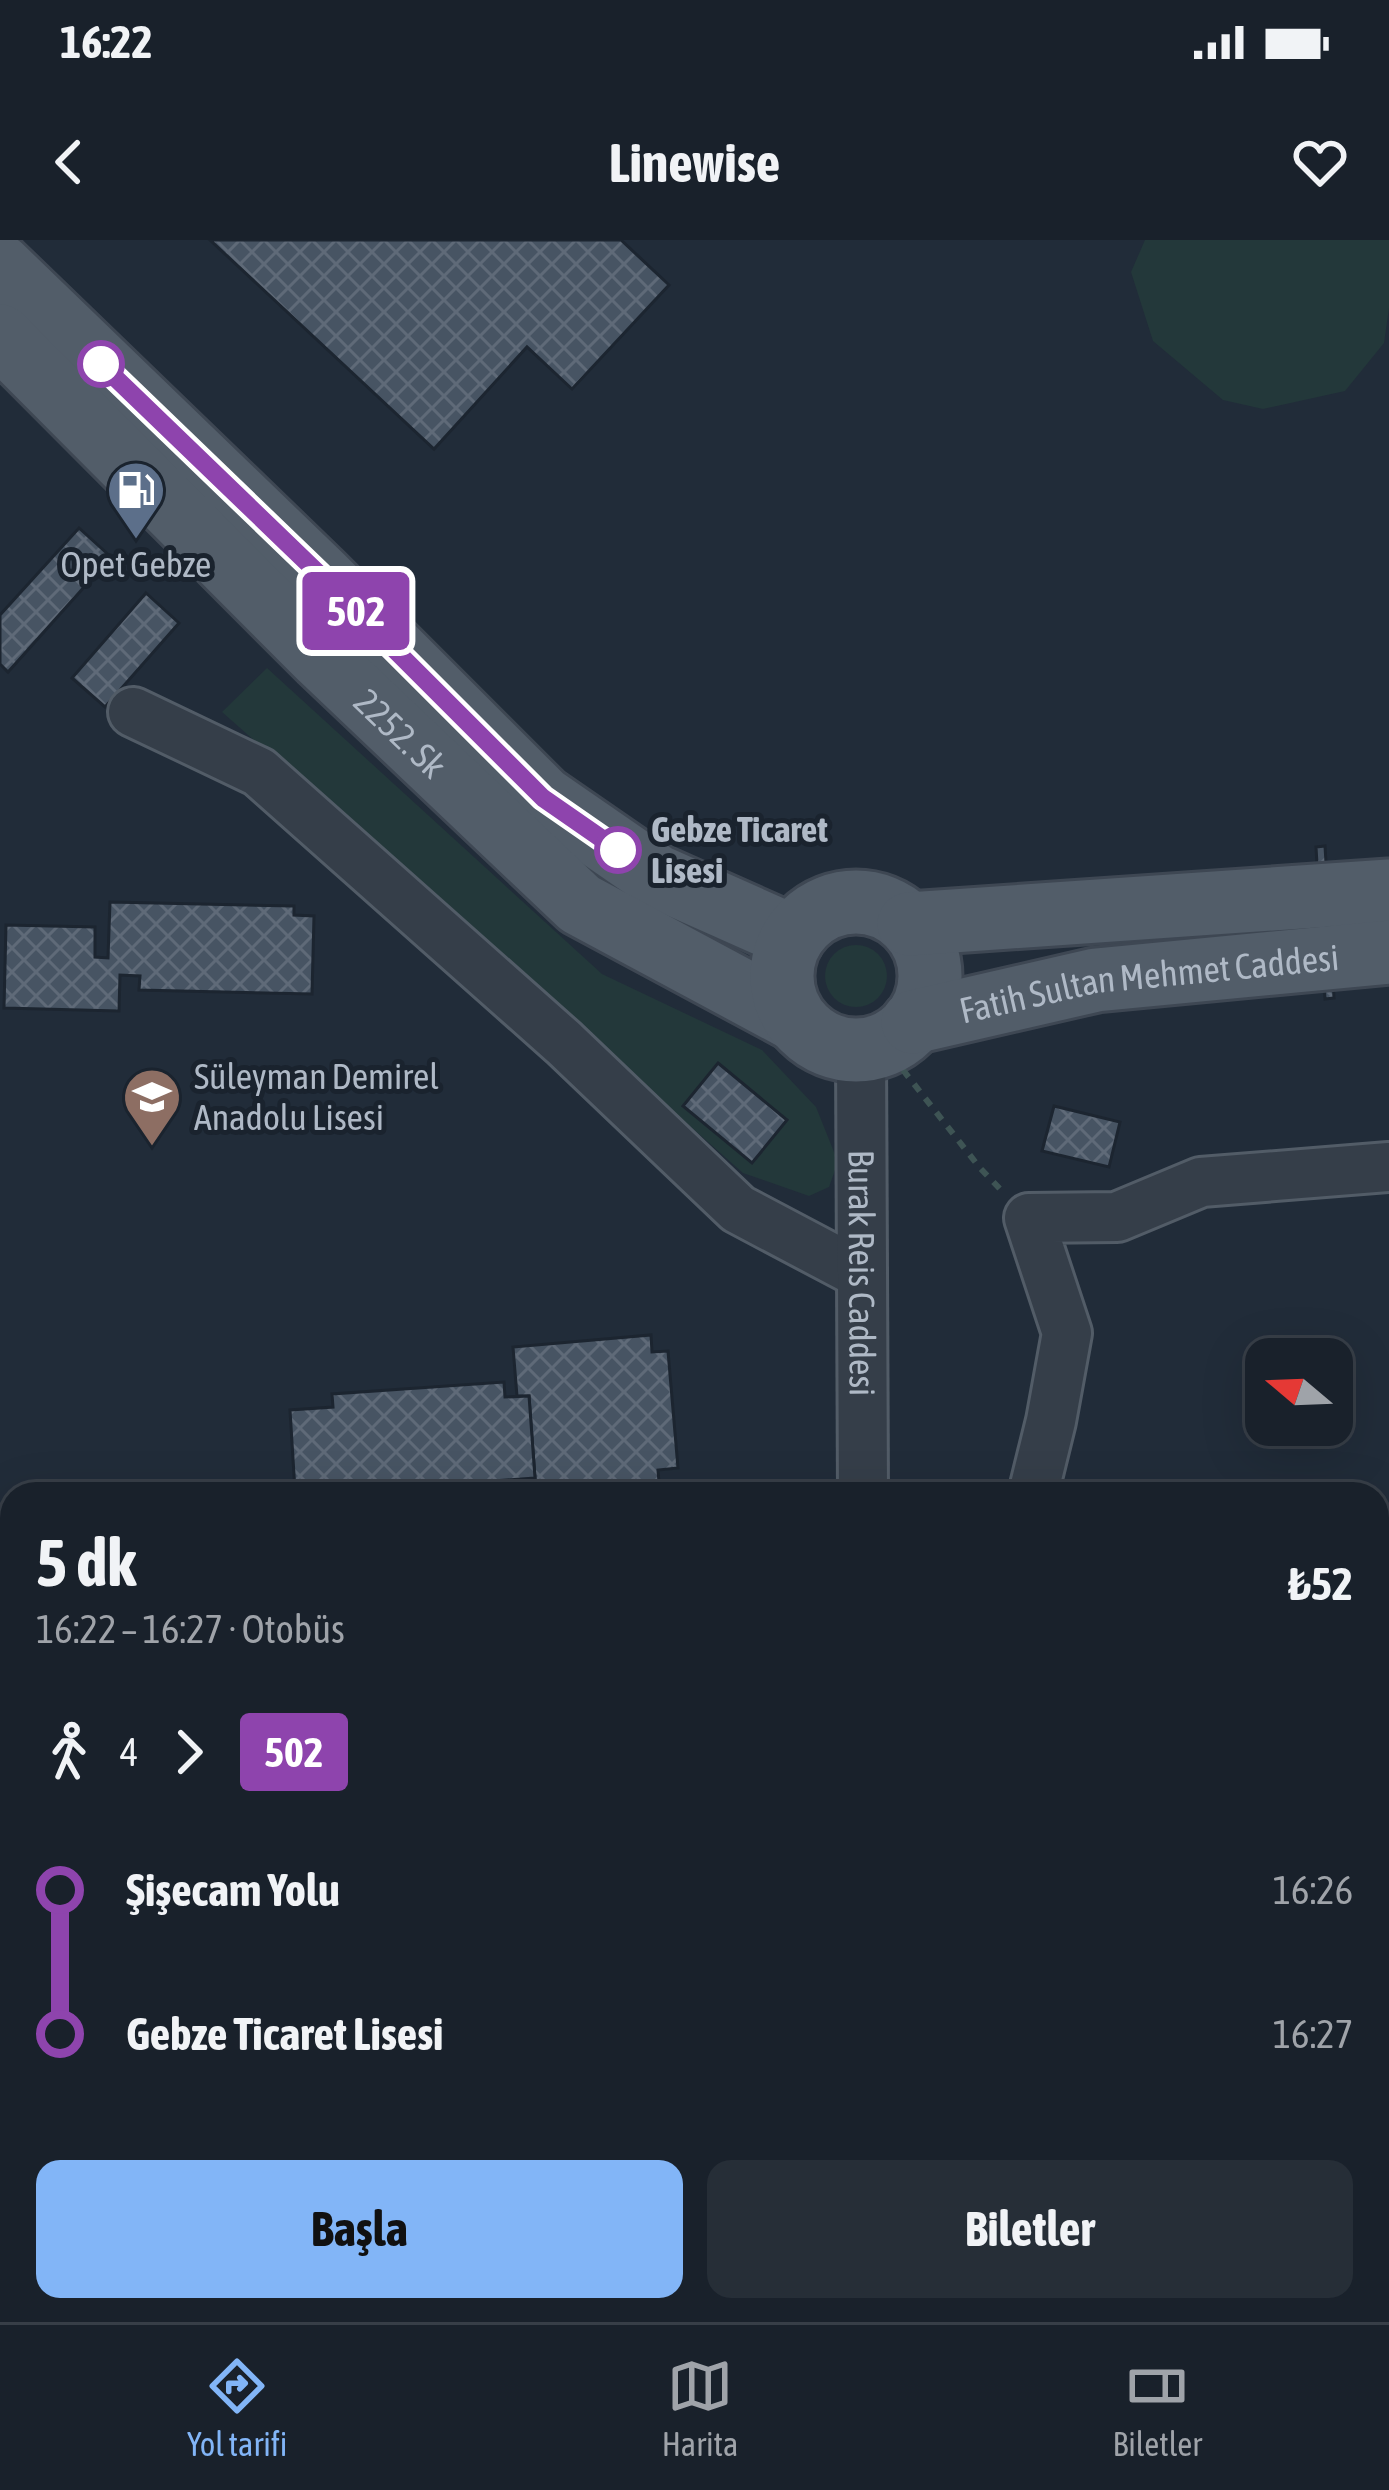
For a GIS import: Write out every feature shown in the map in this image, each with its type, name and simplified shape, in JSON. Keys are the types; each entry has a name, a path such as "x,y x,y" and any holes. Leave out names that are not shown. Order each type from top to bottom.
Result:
{"main road":[{"name":"2252. Sk","path":"0,266 543,798 656,876 793,938"},
{"name":"2252. Sk","path":"0,336 321,658 580,904 794,1018"},
{"name":"Fatih Sultan Mehmet Caddesi","path":"909,924 1389,891"},
{"path":"859,901 882,905 909,924 929,958 930,984 923,1009 886,1039 836,1048 812,1036 794,1018 784,997 785,950 796,930 814,913 836,903 859,901"},
{"name":"Fatih Sultan Mehmet Caddesi","path":"886,1039 1096,980 1389,952"}],"street":[{"path":"133,712 260,772 564,1043 738,1209 861,1274"},
{"name":"Burak Reis Caddesi","path":"863,1482 861,1274 886,1039"},
{"path":"1036,1482 1067,1333 1029,1218 1118,1217 1202,1182 1389,1167"}],"path":[{"path":"886,1039 918,1092 980,1168 1029,1218"}],"green space":[{"path":"1145,240 1389,240 1384,343 1345,391 1263,409 1223,400 1153,341 1131,272"},
{"path":"267,668 602,974 762,1050 816,1107 838,1162 829,1187 809,1196 743,1173 222,712"},
{"path":"856,945 878,954 887,976 878,998 856,1007 834,998 825,976 834,954"}],"building":[{"path":"210,240 621,240 669,285 572,389 527,347 434,449"},
{"path":"79,528 111,557 8,672 0,664 0,615"},
{"path":"146,593 179,623 105,707 72,678"},
{"path":"1325,846 1334,998 1325,999 1316,847"},
{"path":"110,902 294,906 294,915 314,916 312,994 139,990 140,976 120,975 119,1011 4,1008 6,925 95,927 95,957 108,958"},
{"path":"718,1063 787,1120 752,1163 683,1106"},
{"path":"1054,1106 1120,1122 1109,1167 1042,1151"},
{"path":"651,1335 652,1352 668,1351 678,1468 658,1470 659,1482 487,1482 535,1478 529,1396 517,1396 513,1347"},
{"path":"504,1382 505,1397 529,1396 535,1478 294,1482 290,1410 333,1407 332,1394"}],"bus line":[{"name":"502","path":"101,364 543,798 618,850"}],"place":[{"name":"Opet Gebze","path":"136,541"},
{"name":"Gebze Ticaret Lisesi","path":"618,850"},
{"name":"Süleyman Demirel Anadolu Lisesi","path":"152,1148"}]}
